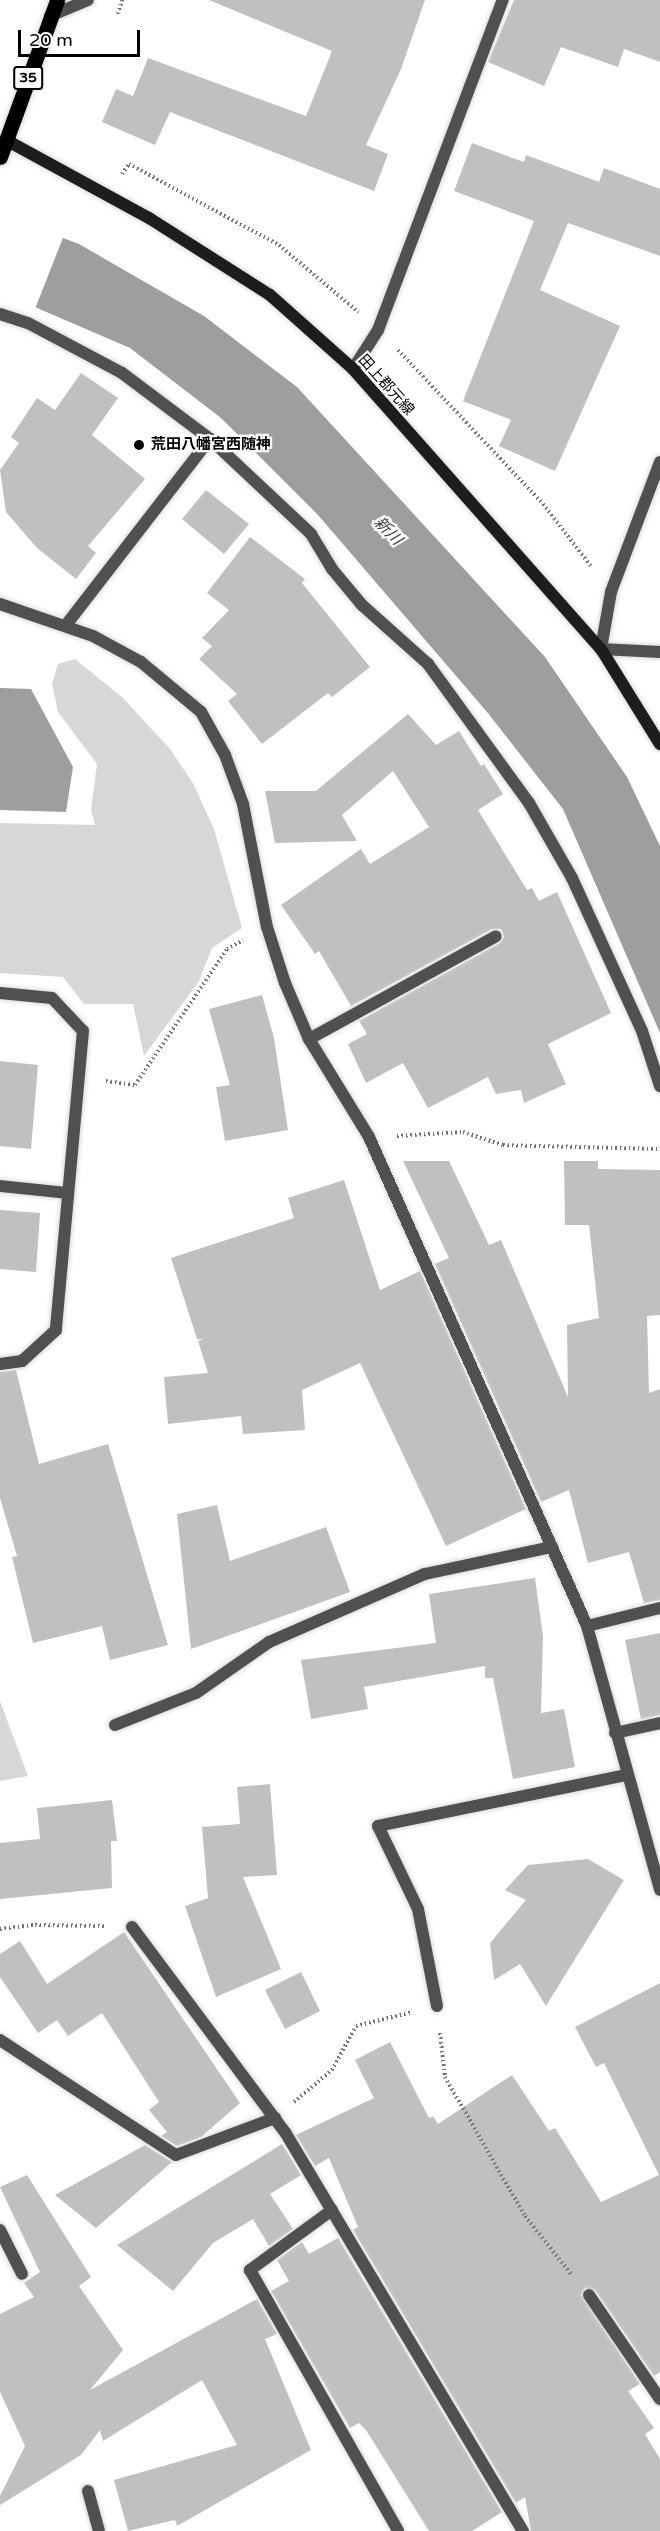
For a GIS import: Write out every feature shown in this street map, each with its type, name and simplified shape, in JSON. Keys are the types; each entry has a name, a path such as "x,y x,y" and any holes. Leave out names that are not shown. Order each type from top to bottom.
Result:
{"main road":[{"name":"35","path":"0,157 3,139 57,0"}],"street":[{"path":"50,16 88,0"},
{"path":"353,369 378,330 503,0"},
{"name":"田上郡元線","path":"3,139 149,218 270,295 353,369 601,649 660,744"},
{"path":"0,314 28,323 122,373 210,439 311,534 332,569 362,605 428,664 529,803 605,945 642,1031 660,1086"},
{"path":"66,626 210,439"},
{"path":"660,462 611,592 601,649 660,652"},
{"path":"0,604 66,626 141,662 201,712 225,755 243,804 267,927 309,1039 369,1137 588,1626 626,1775 660,1890"},
{"path":"309,1039 496,936"},
{"path":"0,993 52,998 83,1031 56,1329 22,1361 0,1364"},
{"path":"0,1186 68,1193"},
{"path":"115,1725 196,1693 269,1641 425,1574 552,1547"},
{"path":"588,1626 660,1608"},
{"path":"615,1733 660,1723"},
{"path":"437,2006 418,1909 378,1826 626,1775"},
{"path":"132,1927 275,2118 523,2531"},
{"path":"0,2040 176,2155 275,2118"},
{"path":"332,2210 250,2270 398,2531"},
{"path":"0,2230 22,2274"},
{"path":"589,2295 660,2399"},
{"path":"88,2492 99,2531"}],"path":[{"path":"118,14 122,0"},
{"path":"79,1077 135,1085 227,949 267,927"},
{"path":"369,1137 463,1132 503,1145 660,1149"},
{"path":"0,1929 35,1925 132,1927"},
{"path":"275,2118 332,2070 356,2026 437,2006 445,2077 525,2216 589,2295"}],"shaded area":[{"path":"75,659 123,698 170,749 193,783 214,829 242,928 212,948 199,981 144,1056 133,1004 84,1004 63,977 0,973 0,823 95,825 91,810 97,764 58,712 52,684 58,664"},
{"path":"0,1701 28,1776 0,1781"}],"water":[{"name":"新川","path":"0,214 79,244 204,316 297,387 545,657 627,777 660,846 660,1033 563,809 487,712 318,515 221,418 130,348 0,292"},
{"path":"0,688 31,689 73,767 66,812 0,810"}],"pier":[{"path":"0,211 64,235 35,309 0,295"}],"building":[{"path":"209,0 425,0 401,69 366,145 388,154 374,191 170,112 155,145 102,122 116,89 133,96 148,58 306,116 332,51"},
{"path":"514,0 660,0 660,62 624,49 618,67 561,47 544,86 488,62"},
{"path":"472,143 524,162 526,155 599,182 604,168 660,189 660,256 568,223 540,290 620,326 555,471 499,446 511,420 463,401 534,221 454,191"},
{"path":"81,373 118,398 92,435 145,479 88,546 96,553 76,579 37,548 6,512 0,470 19,443 11,437 37,398 55,410"},
{"path":"206,490 249,524 224,554 182,519"},
{"path":"250,537 305,579 302,583 370,667 332,697 328,693 262,744 228,701 237,694 199,659 212,646 202,638 229,610 207,593"},
{"path":"408,714 436,745 459,731 481,766 484,764 503,794 478,810 527,890 532,888 539,901 557,892 611,1013 548,1044 566,1084 524,1103 521,1090 496,1094 488,1077 428,1108 403,1063 366,1083 348,1044 367,1034 359,1021 500,943 504,937 501,929 492,929 351,1006 319,951 315,954 281,905 361,849 370,864 429,827 393,771 342,815 357,841 275,843 265,791 316,791"},
{"path":"262,995 274,1038 288,1130 225,1141 216,1087 230,1085 209,1009"},
{"path":"0,1061 38,1065 31,1149 0,1146"},
{"path":"403,1161 449,1161 489,1245 501,1240 568,1397 567,1325 599,1318 589,1225 565,1225 564,1161 598,1161 598,1169 660,1170 660,1315 647,1316 649,1393 660,1389 660,1600 644,1603 629,1552 588,1563 569,1490 541,1502 435,1264 449,1258"},
{"path":"344,1180 380,1290 420,1271 526,1509 446,1546 360,1363 302,1390 305,1430 243,1434 241,1416 168,1424 164,1377 208,1373 198,1341 203,1339 197,1339 171,1258 294,1218 288,1198"},
{"path":"0,1210 40,1213 36,1272 0,1269"},
{"path":"16,1370 39,1464 108,1444 168,1645 110,1660 102,1626 33,1643 12,1557 17,1556 0,1498 0,1372"},
{"path":"217,1505 230,1561 326,1527 350,1592 191,1649 177,1514"},
{"path":"535,1578 543,1636 541,1713 564,1709 575,1767 513,1779 493,1678 485,1678 485,1666 364,1687 368,1709 311,1719 301,1660 436,1643 429,1594"},
{"path":"660,1633 660,1715 641,1719 625,1640"},
{"path":"270,1784 277,1875 243,1877 281,1969 216,1997 185,1906 208,1898 202,1827 240,1824 237,1787"},
{"path":"112,1800 117,1841 111,1841 112,1888 0,1899 0,1843 40,1839 37,1808"},
{"path":"588,1859 624,1880 546,2006 520,1964 494,1980 490,1943 526,1900 505,1890 528,1865"},
{"path":"124,1932 240,2103 201,2137 177,2146 161,2136 167,2132 149,2110 159,2102 102,2013 68,2036 57,2020 38,2033 0,1977 0,1954 20,1941 47,1984"},
{"path":"301,1972 320,2011 285,2029 265,1990"},
{"path":"660,1983 660,2372 654,2376 595,2290 585,2288 581,2295 640,2384 628,2391 654,2428 645,2434 660,2459 660,2531 531,2531 525,2497 516,2503 353,2230 358,2227 329,2158 315,2166 296,2135 374,2098 355,2060 390,2042 429,2118 433,2116 438,2124 512,2075 549,2131 555,2128 601,2202 659,2175 604,2063 596,2067 575,2027"},
{"path":"282,2144 301,2175 270,2194 293,2229 269,2246 253,2219 213,2243 173,2291 117,2245"},
{"path":"145,2145 172,2162 96,2228 55,2195"},
{"path":"27,2175 91,2277 79,2286 123,2350 90,2390 257,2299 277,2334 265,2339 311,2450 177,2526 175,2520 128,2531 114,2480 237,2445 202,2380 103,2441 100,2430 81,2455 0,2505 0,2496 25,2446 0,2392 0,2314 34,2297 24,2283 40,2272 0,2187"},
{"path":"338,2238 502,2512 472,2531 429,2531 366,2430 359,2423 350,2428 271,2291 289,2281 277,2260 302,2242 309,2254"}],"place":[{"name":"荒田八幡宮西随神","path":"139,445"}]}
